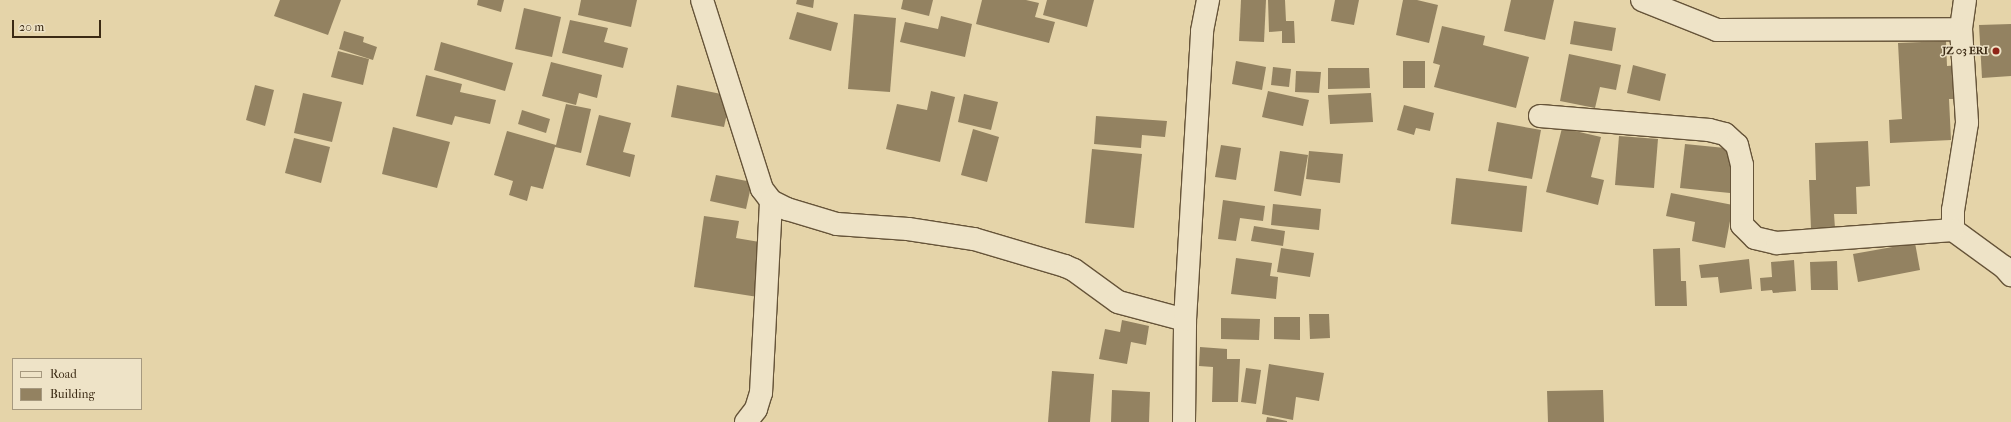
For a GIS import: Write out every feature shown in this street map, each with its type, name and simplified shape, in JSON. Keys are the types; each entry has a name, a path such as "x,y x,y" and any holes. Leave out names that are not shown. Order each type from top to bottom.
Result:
{"street":[{"path":"702,0 762,189 771,201 787,209 837,224 908,229 974,239 1065,266 1074,270 1118,302 1185,320"},
{"path":"1184,422 1185,320 1202,31 1208,0"},
{"path":"1642,0 1717,30 1961,29"},
{"path":"1953,230 1953,210 1967,123 1961,29 1965,0"},
{"path":"1540,116 1709,130 1725,134 1737,145 1742,165 1742,225 1755,238 1777,243 1953,230 2004,267 2011,275"},
{"path":"746,422 756,409 761,393 771,201"}],"building":[{"path":"280,0 341,0 328,35 274,16"},
{"path":"478,0 504,0 501,12 477,5"},
{"path":"581,0 637,0 631,27 578,15"},
{"path":"797,0 814,0 813,8 796,4"},
{"path":"903,0 933,0 929,16 901,9"},
{"path":"982,0 1026,0 1039,3 1035,17 1055,22 1049,43 976,24"},
{"path":"1047,0 1094,0 1087,27 1043,15"},
{"path":"1241,0 1266,0 1264,42 1239,41"},
{"path":"1268,0 1285,0 1286,21 1294,21 1295,43 1282,43 1282,31 1269,32"},
{"path":"1335,0 1359,0 1354,25 1331,21"},
{"path":"1403,0 1417,0 1438,5 1429,43 1396,35"},
{"path":"1511,0 1554,0 1545,40 1504,31"},
{"path":"524,8 561,17 552,57 515,49"},
{"path":"797,12 838,23 831,51 789,39"},
{"path":"854,14 896,18 890,92 848,89"},
{"path":"941,16 972,24 965,57 900,42 905,22 938,29"},
{"path":"570,20 608,28 604,42 628,48 623,68 562,53"},
{"path":"1574,21 1616,28 1612,51 1570,44"},
{"name":"JZ 03 ERI","path":"2011,24 2011,76 1982,78 1979,25"},
{"path":"1442,26 1485,36 1483,45 1529,57 1516,108 1434,87 1440,65 1433,63"},
{"path":"344,31 364,37 363,42 377,47 373,60 339,49"},
{"path":"1946,41 1947,66 1960,65 1962,99 1949,99 1951,140 1890,143 1889,120 1902,119 1898,43"},
{"path":"441,42 513,63 505,91 434,70"},
{"path":"338,51 369,59 363,85 331,77"},
{"path":"1569,54 1621,65 1616,90 1600,87 1595,108 1560,101"},
{"path":"1236,61 1266,67 1262,90 1232,84"},
{"path":"1403,61 1425,61 1425,88 1403,88"},
{"path":"551,62 602,75 597,98 579,93 576,105 542,96"},
{"path":"1633,65 1666,74 1660,101 1627,93"},
{"path":"1273,67 1291,69 1289,87 1271,85"},
{"path":"1328,68 1369,68 1370,88 1328,89"},
{"path":"1296,71 1321,72 1319,93 1295,92"},
{"path":"426,75 462,84 460,92 496,100 490,124 455,116 452,125 416,116"},
{"path":"255,85 274,90 265,126 246,120"},
{"path":"677,85 731,96 724,127 671,117"},
{"path":"931,91 955,97 940,162 886,149 897,104 927,110"},
{"path":"1268,91 1309,100 1303,126 1262,117"},
{"path":"303,93 342,102 332,142 294,133"},
{"path":"1371,93 1373,122 1330,124 1328,95"},
{"path":"964,94 998,102 991,130 958,122"},
{"path":"566,104 591,109 581,153 555,147 543,189 531,186 527,201 509,195 513,181 494,175 507,131 556,145"},
{"path":"1404,105 1434,113 1430,131 1416,128 1414,135 1397,130"},
{"path":"522,110 550,119 546,133 518,124"},
{"path":"599,115 631,123 623,152 635,155 630,177 586,165"},
{"path":"1096,116 1167,121 1165,137 1142,135 1141,148 1094,144"},
{"path":"1497,122 1541,130 1532,179 1488,171"},
{"path":"393,127 450,142 437,188 382,174"},
{"path":"1562,128 1601,137 1591,177 1604,180 1598,205 1546,192"},
{"path":"973,129 999,137 987,182 961,175"},
{"path":"1619,136 1658,139 1654,188 1615,185"},
{"path":"294,138 330,147 321,183 285,173"},
{"path":"1868,141 1870,186 1856,187 1857,214 1834,214 1835,228 1811,229 1809,180 1816,180 1815,143"},
{"path":"1685,144 1735,149 1730,193 1680,188"},
{"path":"1221,145 1241,148 1236,180 1215,177"},
{"path":"1092,149 1142,154 1134,228 1085,223"},
{"path":"1280,151 1308,155 1301,196 1274,191"},
{"path":"1309,151 1343,154 1340,183 1306,179"},
{"path":"716,175 752,182 746,209 710,201"},
{"path":"1456,178 1527,186 1522,232 1451,224"},
{"path":"1671,193 1733,205 1725,248 1692,241 1695,222 1666,216"},
{"path":"1223,200 1265,206 1263,221 1240,218 1236,241 1218,239"},
{"path":"1273,204 1321,209 1319,230 1271,225"},
{"path":"704,216 739,221 736,238 766,243 758,297 694,287"},
{"path":"1254,226 1285,231 1283,246 1251,241"},
{"path":"1915,243 1920,270 1858,282 1853,254"},
{"path":"1281,248 1314,253 1310,277 1277,272"},
{"path":"1680,248 1681,281 1686,281 1687,306 1655,306 1653,249"},
{"path":"1236,258 1272,263 1270,276 1278,277 1276,299 1231,294"},
{"path":"1749,259 1752,289 1720,293 1718,277 1701,278 1699,265"},
{"path":"1794,260 1796,291 1773,293 1772,290 1761,291 1760,278 1772,277 1771,262"},
{"path":"1837,261 1838,290 1811,290 1810,262"},
{"path":"1309,314 1329,314 1330,338 1310,339"},
{"path":"1274,317 1300,317 1300,340 1274,339"},
{"path":"1221,318 1260,319 1259,340 1221,339"},
{"path":"1122,320 1149,326 1146,345 1131,342 1127,364 1099,359 1105,329 1120,332"},
{"path":"1200,347 1227,349 1227,359 1240,359 1238,402 1212,402 1213,367 1199,366"},
{"path":"1269,364 1324,373 1319,401 1296,397 1293,420 1262,414"},
{"path":"1246,368 1261,370 1256,404 1241,402"},
{"path":"1052,371 1094,374 1090,422 1048,422"},
{"path":"1112,390 1150,392 1149,422 1111,422"},
{"path":"1603,390 1604,422 1548,422 1547,391"},
{"path":"1267,417 1287,421 1287,422 1266,422"}],"place":[{"name":"JZ 03 ERI","path":"1996,51"}]}
